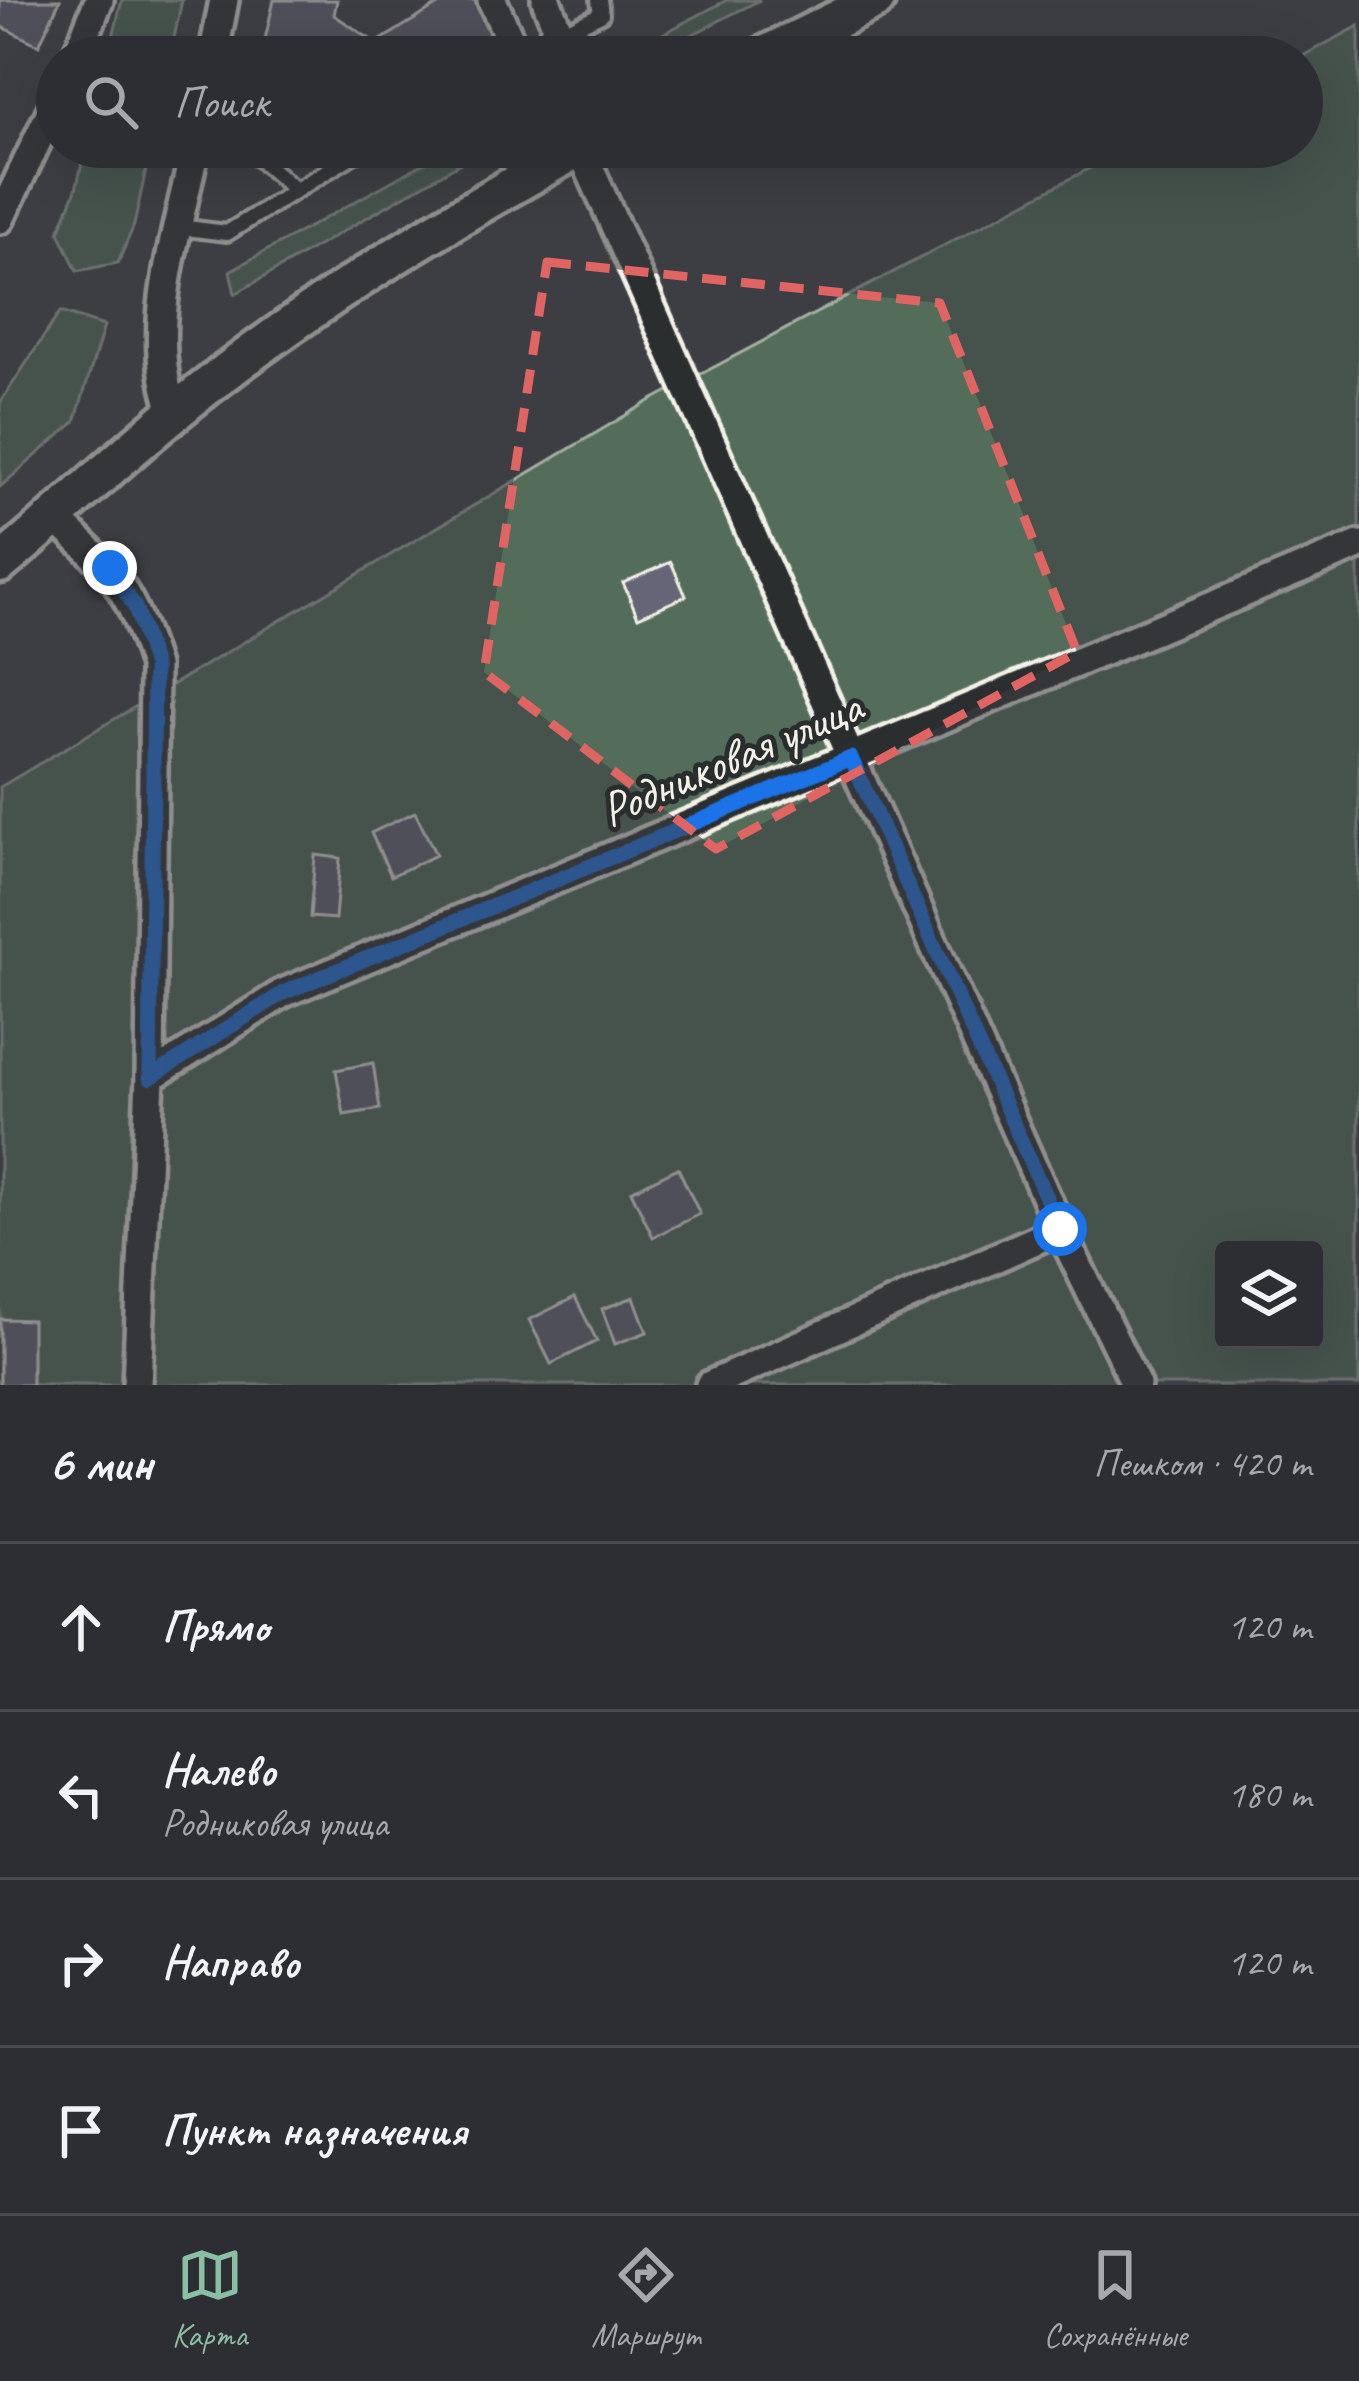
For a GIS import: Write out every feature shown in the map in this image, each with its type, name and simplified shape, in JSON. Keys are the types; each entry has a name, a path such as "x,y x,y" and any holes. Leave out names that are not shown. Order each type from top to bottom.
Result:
{"street":[{"path":"84,36 99,0"},
{"path":"217,36 224,0"},
{"path":"492,0 508,36"},
{"path":"547,0 556,25 554,36"},
{"path":"803,36 876,0"},
{"path":"0,219 36,143"},
{"path":"174,413 165,388 163,301 191,168"},
{"path":"0,564 174,413 296,321 412,242 543,168"},
{"path":"589,168 1060,1229 1136,1385"},
{"path":"55,518 110,568 135,607 154,666 150,1078 137,1385"},
{"name":"Родниковая улица","path":"150,1078 283,993 1359,545"},
{"path":"710,1385 1060,1229"}],"lane":[{"path":"568,36 601,14 599,0"},
{"path":"270,168 294,188"},
{"path":"178,227 227,233 329,168"}],"highlighted area":[{"path":"547,262 940,303 1077,652 716,849 484,672"}],"green space":[{"path":"122,0 182,0 174,36 113,36"},
{"path":"727,0 760,0 689,36 659,36"},
{"path":"1359,26 1359,1385 0,1385 0,787 648,402 1090,168 1323,168 1323,45"},
{"path":"81,168 146,168 134,225 118,263 77,271 59,232"},
{"path":"415,168 452,168 235,294 230,271"},
{"path":"60,312 104,326 75,422 0,487 0,403"}],"building":[{"path":"0,0 60,0 43,36 36,36 36,44 0,26"},
{"path":"274,0 337,0 334,15 366,36 266,36"},
{"path":"446,0 476,0 499,36 387,36"},
{"path":"671,562 686,596 638,617 623,583"},
{"path":"415,812 436,855 391,876 371,833"},
{"path":"315,855 340,858 335,919 310,917"},
{"path":"373,1063 380,1109 344,1115 336,1070"},
{"path":"678,1168 700,1214 653,1237 631,1191"},
{"path":"575,1297 597,1341 551,1364 529,1320"},
{"path":"634,1297 647,1332 615,1344 602,1309"},
{"path":"0,1319 32,1320 32,1385 0,1385"}],"route":[{"path":"110,568 135,607 154,666 150,1078 283,993 851,758 1060,1229"}]}
